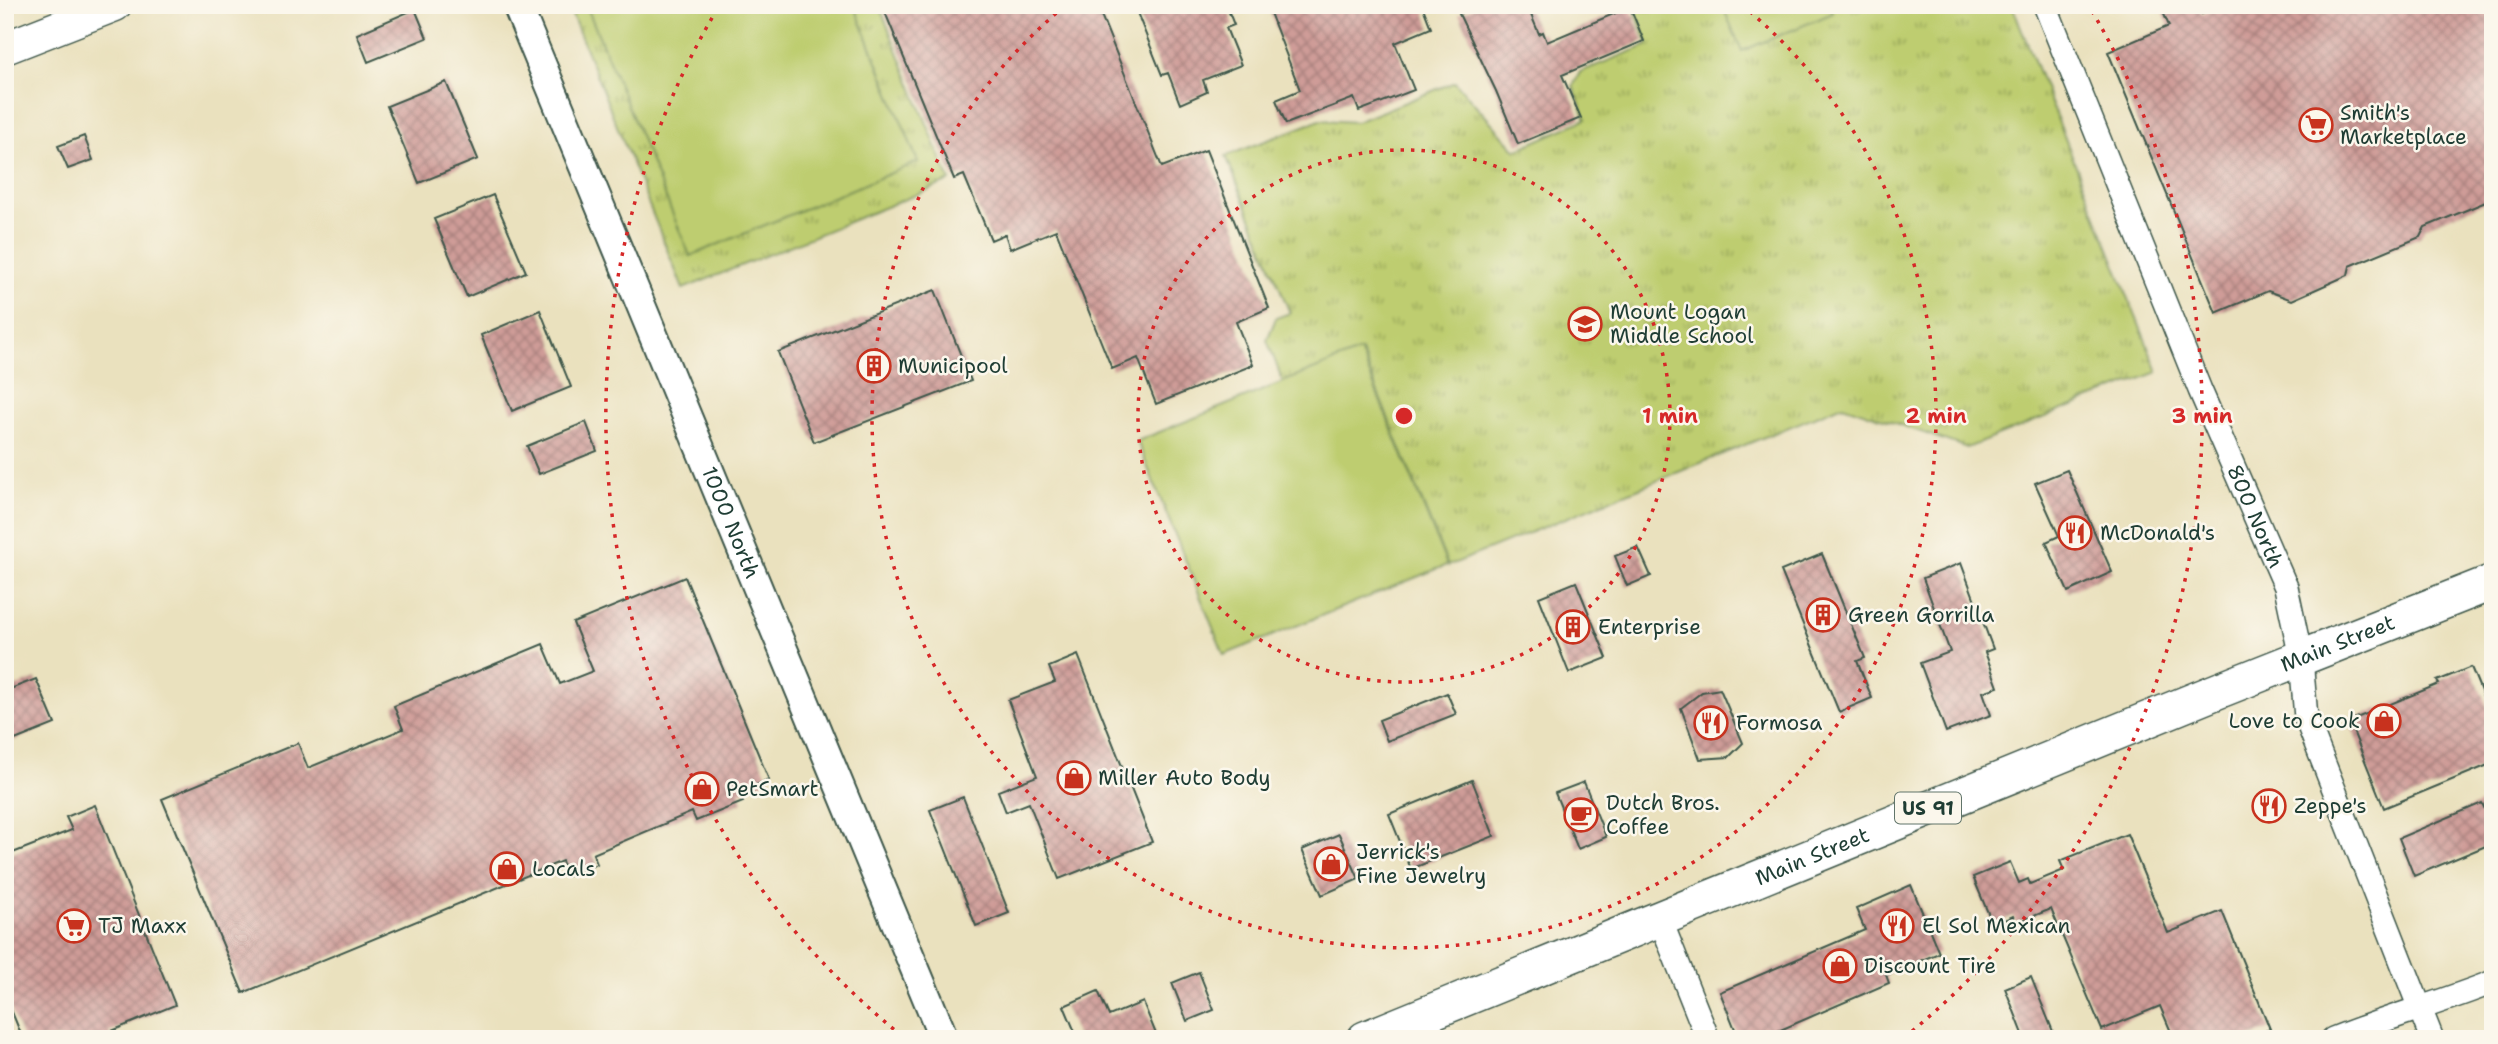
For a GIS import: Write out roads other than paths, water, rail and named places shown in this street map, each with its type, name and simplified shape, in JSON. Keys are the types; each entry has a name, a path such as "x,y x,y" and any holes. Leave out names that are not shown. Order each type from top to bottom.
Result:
{"main road":[{"path":"5,48 114,5"},
{"name":"Main Street","path":"1365,1039 2493,582"}],"street":[{"name":"1000 North","path":"517,5 944,1039"},
{"name":"800 North","path":"2045,5 2200,390 2286,587 2301,658 2306,718 2432,1039"},
{"path":"1660,919 1708,1039"},
{"path":"2333,1039 2493,982"}],"place":[{"name":"Smith's Marketplace","path":"2316,125"},
{"name":"Mount Logan Middle School","path":"1585,324"},
{"name":"Municipool","path":"874,366"},
{"name":"McDonald's","path":"2075,533"},
{"name":"Green Gorrilla","path":"1823,615"},
{"name":"Enterprise","path":"1573,627"},
{"name":"Love to Cook","path":"2384,721"},
{"name":"Formosa","path":"1711,723"},
{"name":"Miller Auto Body","path":"1074,778"},
{"name":"PetSmart","path":"702,789"},
{"name":"Zeppe's","path":"2269,806"},
{"name":"Dutch Bros. Coffee","path":"1581,815"},
{"name":"Jerrick's Fine Jewelry","path":"1331,864"},
{"name":"Locals","path":"507,869"},
{"name":"TJ Maxx","path":"74,926"},
{"name":"El Sol Mexican","path":"1897,926"},
{"name":"Discount Tire","path":"1840,966"}]}
